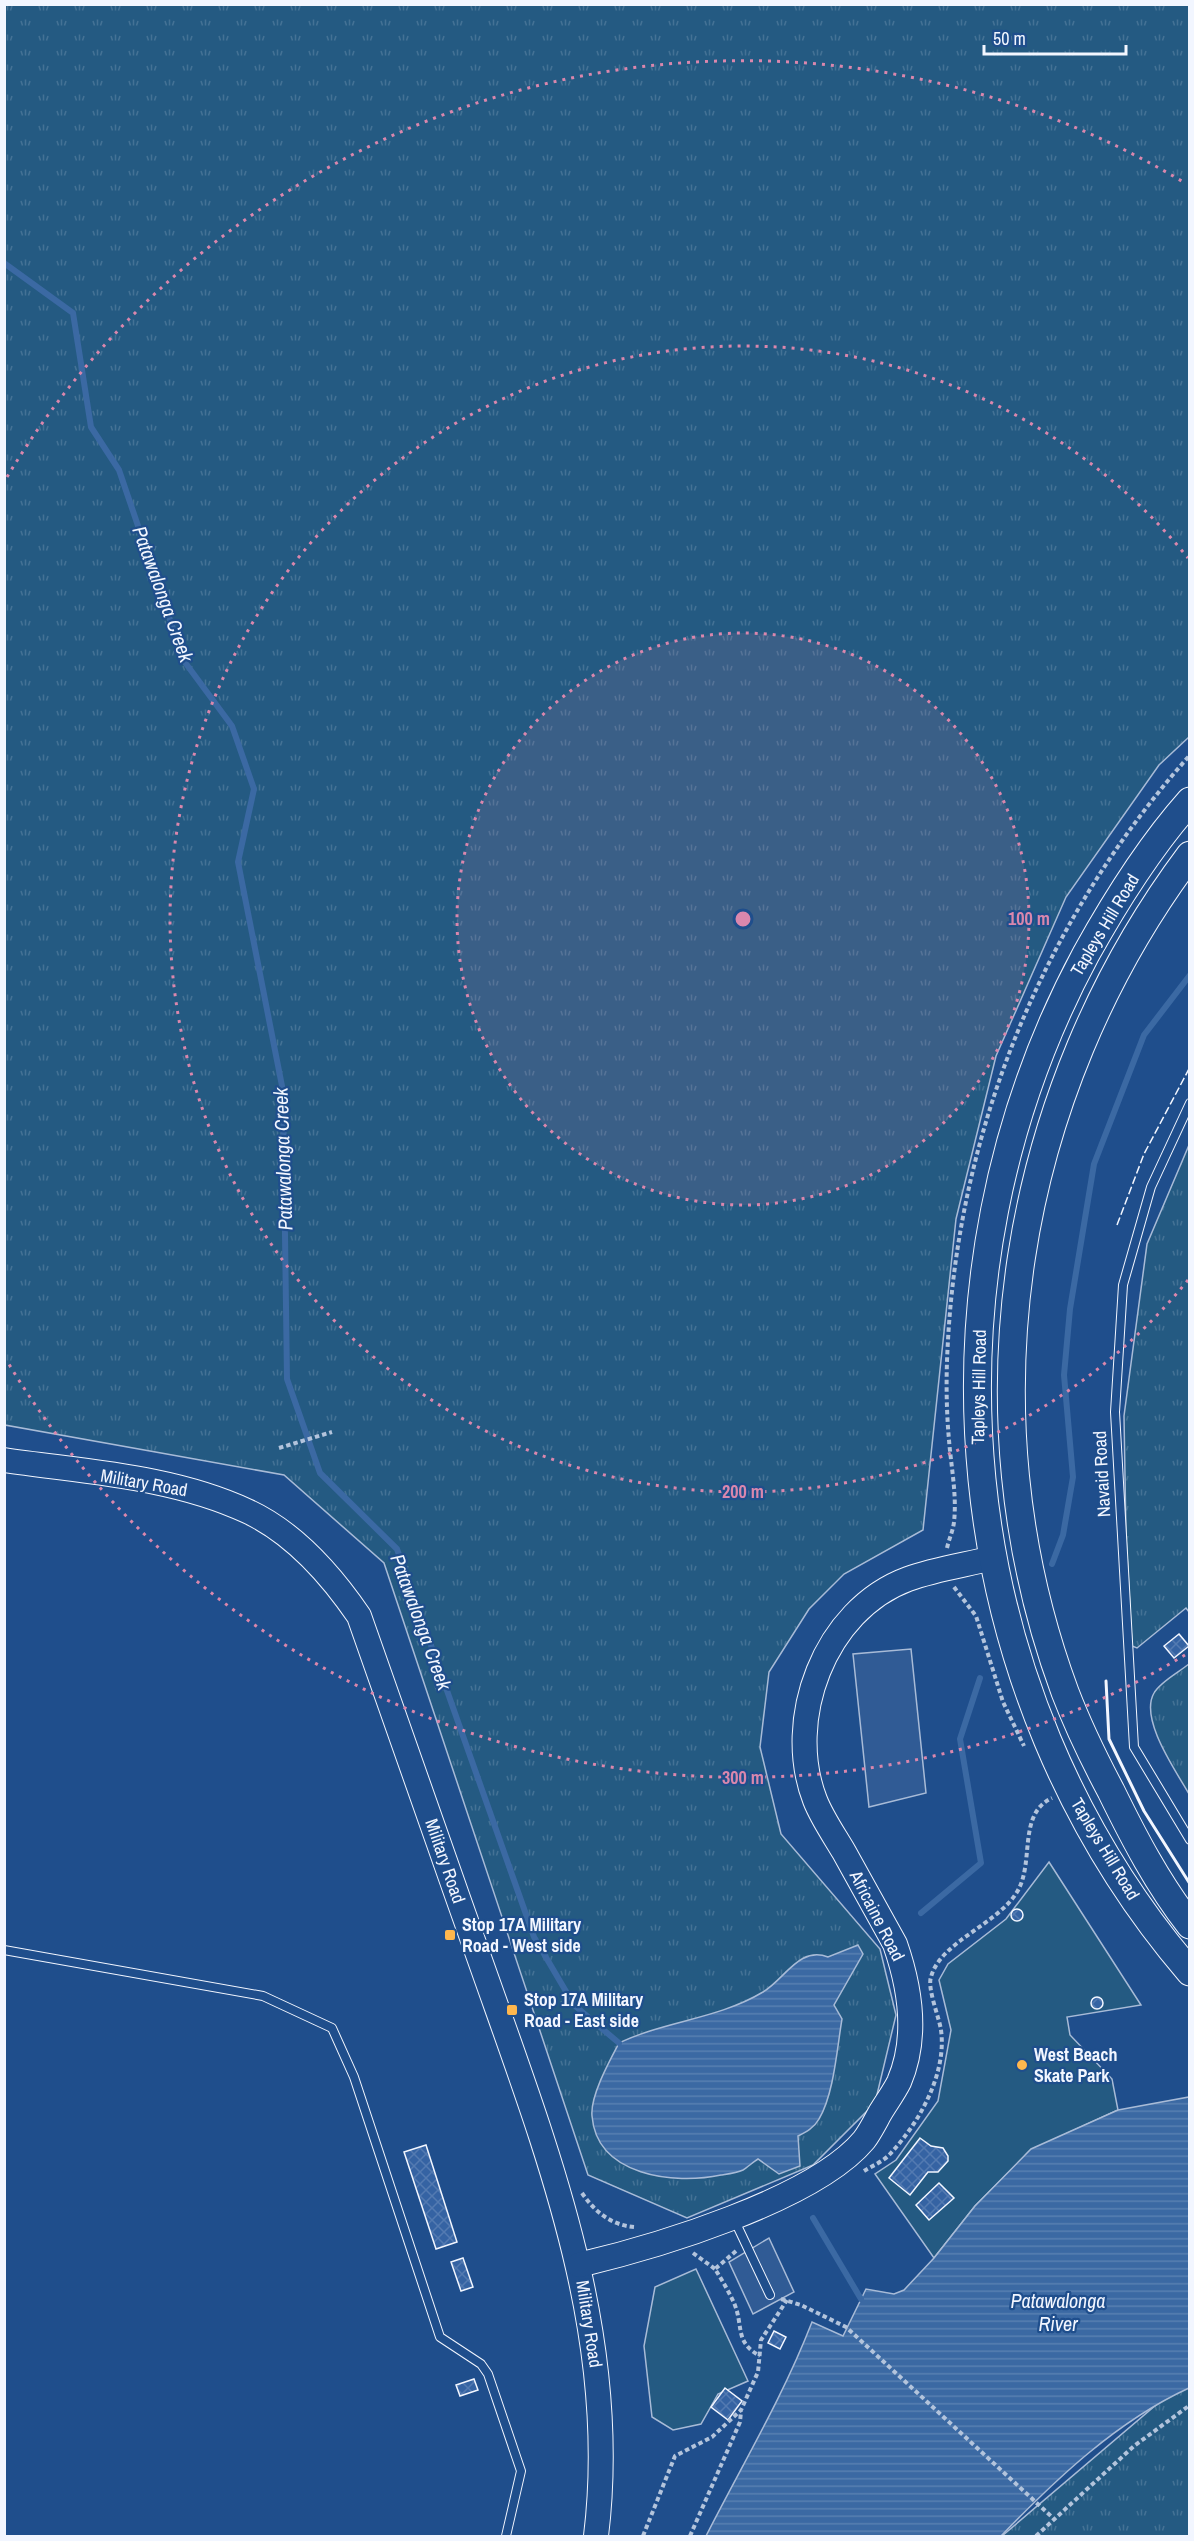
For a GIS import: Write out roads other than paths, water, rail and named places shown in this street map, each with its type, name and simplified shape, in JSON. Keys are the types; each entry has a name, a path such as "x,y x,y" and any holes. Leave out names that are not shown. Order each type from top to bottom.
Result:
{"main road":[{"name":"Tapleys Hill Road","path":"1190,801 1119,896 1070,985 1022,1102 998,1190 981,1295 976,1378 977,1447 993,1558 1003,1608 1017,1657 1059,1769 1087,1823 1115,1871 1162,1940 1190,1972"},
{"name":"Tapleys Hill Road","path":"1190,855 1119,961 1067,1077 1027,1220 1014,1307 1010,1412 1021,1521 1027,1554 1039,1606 1065,1692 1086,1743 1141,1851 1190,1925"},
{"path":"993,1558 1007,1552 1000,1456 1010,1412"}],"street":[{"name":"Military Road","path":"4,1460 185,1488 247,1511 297,1543 342,1591 359,1617 546,2147 579,2265 598,2381 602,2485 596,2536"},
{"name":"Africaine Road","path":"579,2265 667,2241 733,2216 813,2179 842,2160 864,2140 899,2081 907,2050 910,2017 907,1984 895,1944 820,1811 809,1781 805,1724 812,1687 826,1655 845,1626 871,1602 907,1579 993,1558"}],"lane":[{"name":"Navaid Road","path":"1190,1103 1151,1187 1123,1285 1115,1412 1134,1748 1190,1840"},
{"path":"4,1950 263,1996 332,2028 354,2077 440,2337 481,2364 492,2385 521,2471 506,2536"},
{"path":"733,2216 770,2295"}],"water":[{"path":"858,1945 863,1954 834,2005 842,2019 828,2097 817,2122 798,2136 800,2166 779,2174 758,2159 735,2173 702,2178 661,2177 623,2164 608,2152 597,2136 592,2108 601,2078 619,2043 746,2001 771,1986 800,1960 818,1955 828,1957"},
{"name":"Patawalonga River","path":"1189,2097 1189,2388 1163,2401 1112,2434 1043,2493 1001,2536 706,2536 775,2404 812,2322 843,2336 866,2289 894,2294 904,2290 934,2258 975,2206 1031,2149 1118,2110"}],"waterway":[{"name":"Patawalonga Creek","path":"4,263 73,313 91,427 119,470 184,661 232,726 254,789 238,862 283,1091 287,1379 320,1473 397,1549 534,1937 574,2005 619,2043"},
{"path":"1052,1564 1063,1535 1073,1477 1064,1375 1070,1309 1094,1164 1144,1035 1190,975"},
{"path":"921,1913 981,1863 960,1739 980,1678"},
{"path":"813,2218 861,2299"}],"place":[{"name":"Stop 17A Military Road - West side","path":"450,1935"},
{"name":"Stop 17A Military Road - East side","path":"512,2010"},
{"name":"West Beach Skate Park","path":"1022,2065"}]}
